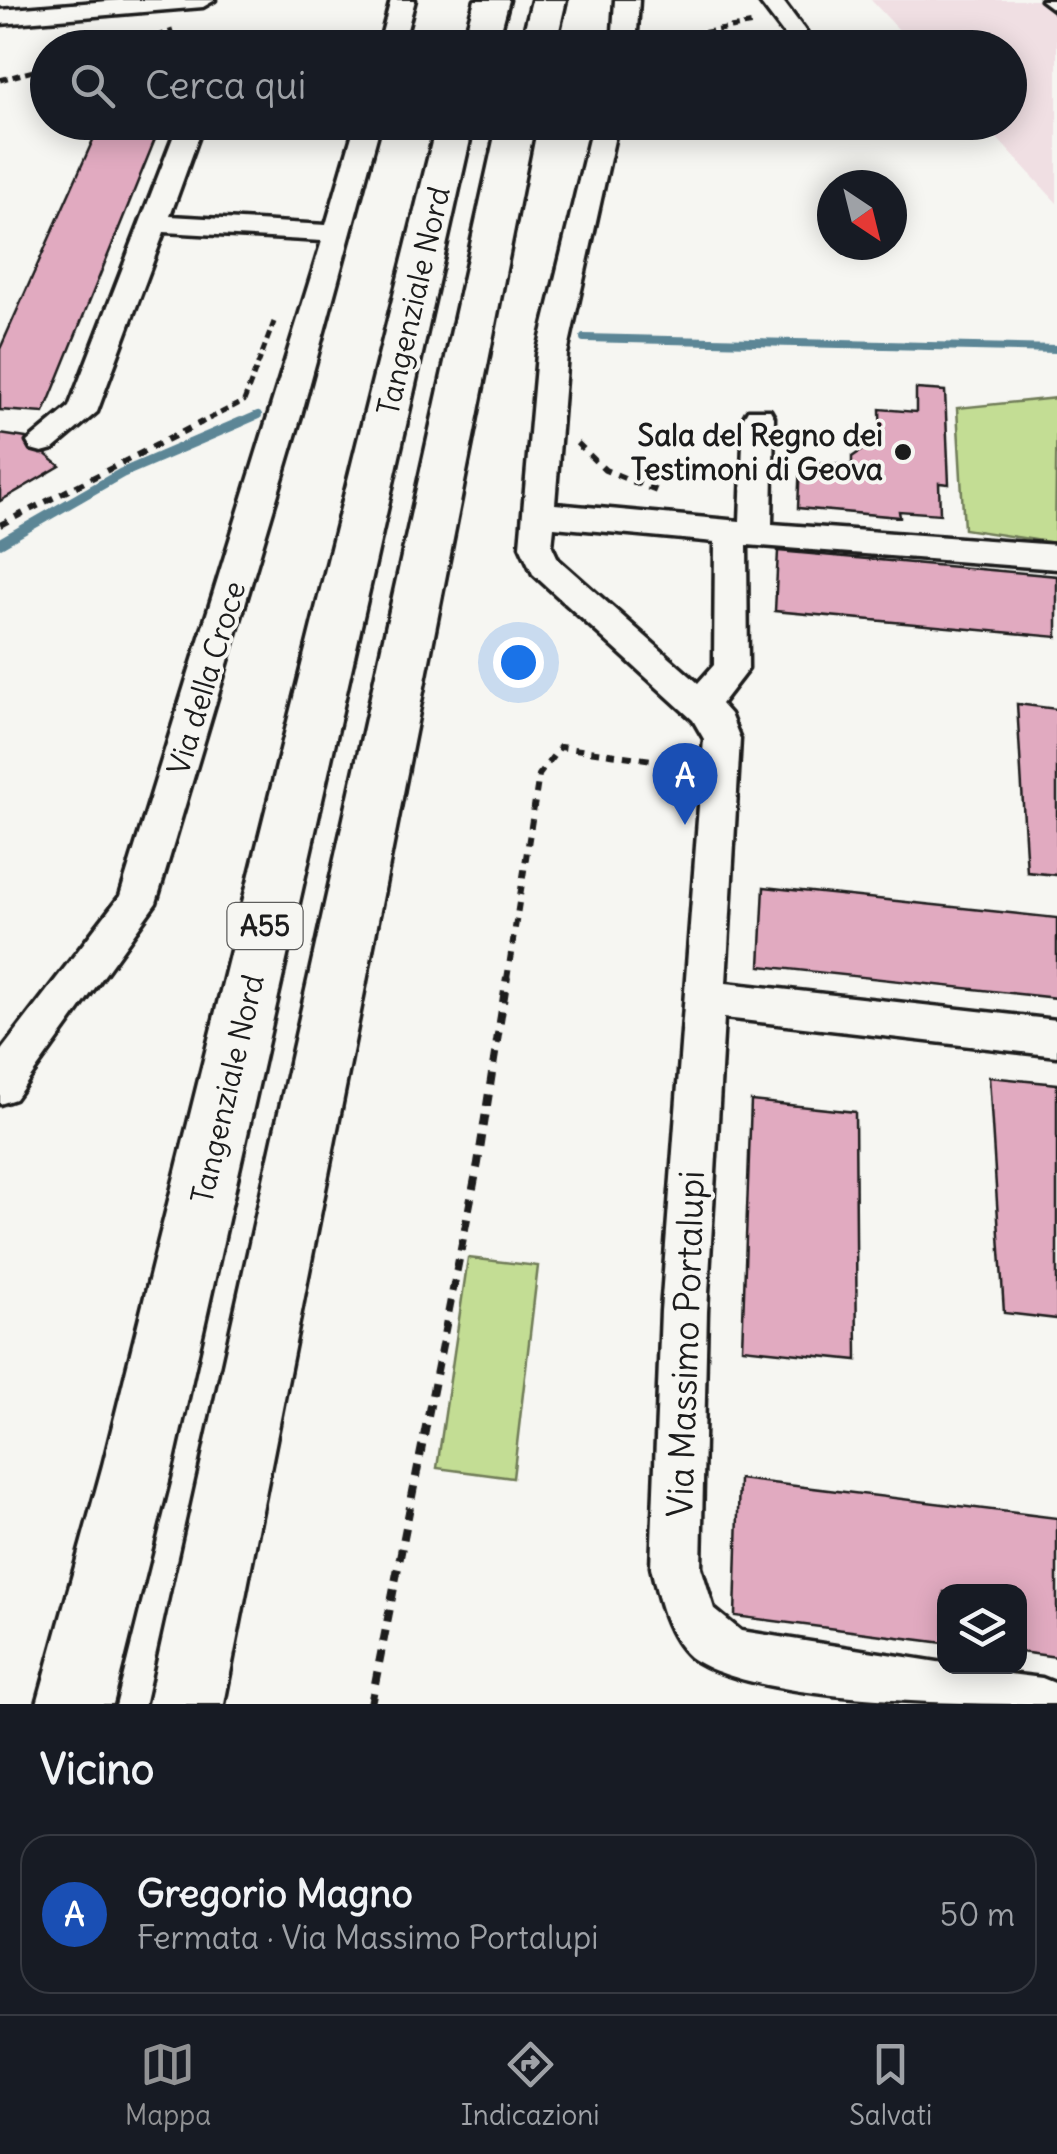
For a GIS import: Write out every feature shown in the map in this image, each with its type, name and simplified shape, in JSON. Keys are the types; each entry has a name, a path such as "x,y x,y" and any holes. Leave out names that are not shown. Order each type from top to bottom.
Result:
{"highway":[{"name":"Tangenziale Nord","path":"75,1704 142,1446 452,140"},
{"name":"Tangenziale Nord","path":"186,1704 513,140"}],"street":[{"path":"0,17 203,0"},
{"path":"395,30 403,0"},
{"path":"625,30 627,0"},
{"path":"42,442 82,412 185,140"},
{"name":"Via della Croce","path":"0,1084 137,902 364,140"},
{"name":"Via Massimo Portalupi","path":"602,140 552,354 536,546 545,566 718,724 722,739 683,1330 676,1567 684,1605 699,1633 724,1652 1042,1704"},
{"path":"154,223 339,234"},
{"path":"698,704 732,669 733,532 760,417"},
{"path":"538,514 1057,557"},
{"path":"704,998 1057,1038"}],"lane":[{"path":"1046,0 1057,9"}],"path":[{"path":"712,30 783,17"},
{"path":"0,80 30,72"},
{"path":"0,525 244,401 276,317"},
{"path":"572,438 605,470 654,491 705,502 733,532"},
{"path":"371,1704 478,1163 540,775 560,748 688,765 698,704"}],"shaded area":[{"path":"871,0 1057,0 1057,203 999,140 1027,140 1027,30 899,30"}],"green space":[{"path":"1057,398 1055,543 964,529 957,408"},
{"path":"468,1258 538,1266 513,1478 437,1468"}],"building":[{"path":"93,140 155,140 44,413 0,410 0,349"},
{"name":"Sala del Regno dei Testimoni di Geova","path":"916,389 945,391 949,484 939,483 940,514 899,511 900,517 798,508 800,461 852,465 852,457 868,446 881,447 880,409 916,412"},
{"path":"0,434 26,438 60,466 0,501"},
{"path":"778,551 1057,576 1057,637 775,611"},
{"path":"1017,704 1057,709 1057,875 1027,872"},
{"path":"764,887 1057,918 1057,998 760,966"},
{"path":"989,1077 1057,1084 1057,1319 1004,1313"},
{"path":"751,1101 855,1112 857,1360 742,1348"},
{"path":"739,1479 1057,1518 1057,1657 1027,1653 1027,1584 937,1584 937,1642 735,1616"}],"waterway":[{"path":"584,338 1057,349"},
{"path":"235,425 258,415"},
{"path":"0,543 122,473 241,422"}],"place":[{"name":"Sala del Regno dei Testimoni di Geova","path":"903,452"},
{"name":"Gregorio Magno","path":"685,825"}]}
